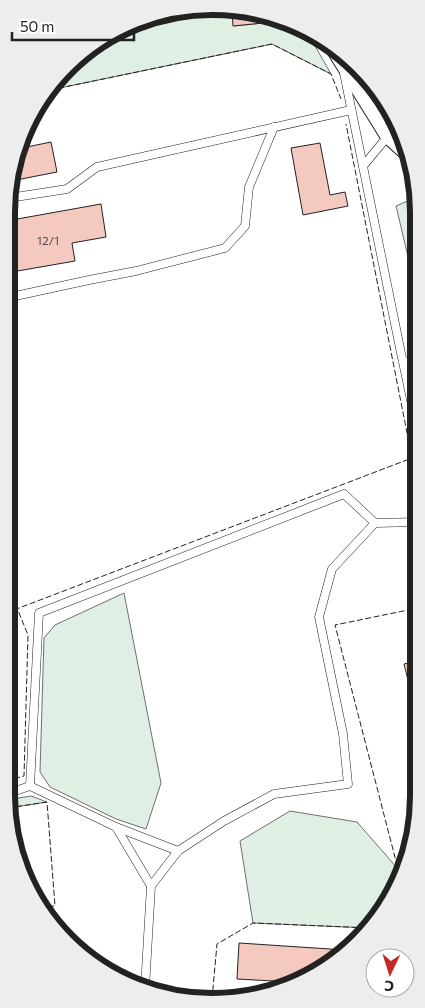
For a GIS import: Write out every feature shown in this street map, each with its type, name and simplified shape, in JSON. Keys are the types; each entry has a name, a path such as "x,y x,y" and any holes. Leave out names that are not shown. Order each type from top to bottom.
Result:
{"street":[{"path":"345,66 388,136 399,146"}],"lane":[{"path":"342,64 410,396"},
{"path":"15,197 67,189 97,167 351,110"},
{"path":"377,118 385,116"},
{"path":"15,296 136,271 225,248 246,226 249,187 274,127"},
{"path":"362,166 388,136"},
{"path":"402,358 410,368"},
{"path":"30,786 39,614 344,494 374,523 410,522"},
{"path":"151,886 178,851 224,821 274,794 348,784 342,734 319,617 332,569 374,523"},
{"path":"15,791 30,786 116,827 178,851"},
{"path":"116,827 151,886 145,981"}],"green space":[{"path":"200,15 233,16 234,26 267,23 300,35 313,42 331,74 272,44 59,88 82,64 103,48 125,35 149,25"},
{"path":"410,200 410,265 396,206"},
{"path":"124,593 161,783 146,829 116,819 50,787 40,772 44,638 55,625"},
{"path":"31,796 47,802 15,807 15,799"},
{"path":"290,811 357,822 397,867 384,894 359,928 253,923 240,841"}],"building":[{"path":"232,16 267,23 233,26"},
{"path":"51,142 57,172 18,180 26,147"},
{"path":"320,143 330,195 345,192 348,206 303,215 291,148"},
{"path":"101,204 106,237 72,243 75,261 15,271 15,219"},
{"path":"410,663 410,688 404,664"},
{"path":"239,943 336,949 311,967 280,981 237,979"}],"fence":[{"path":"59,88 272,44 331,74 341,99"},
{"path":"346,124 410,448"},
{"path":"15,610 410,459"},
{"path":"15,778 24,776 28,635 17,608"},
{"path":"397,866 335,625 410,610"},
{"path":"15,807 47,802 55,906 49,906"},
{"path":"213,993 217,944 253,923 359,928"}]}
